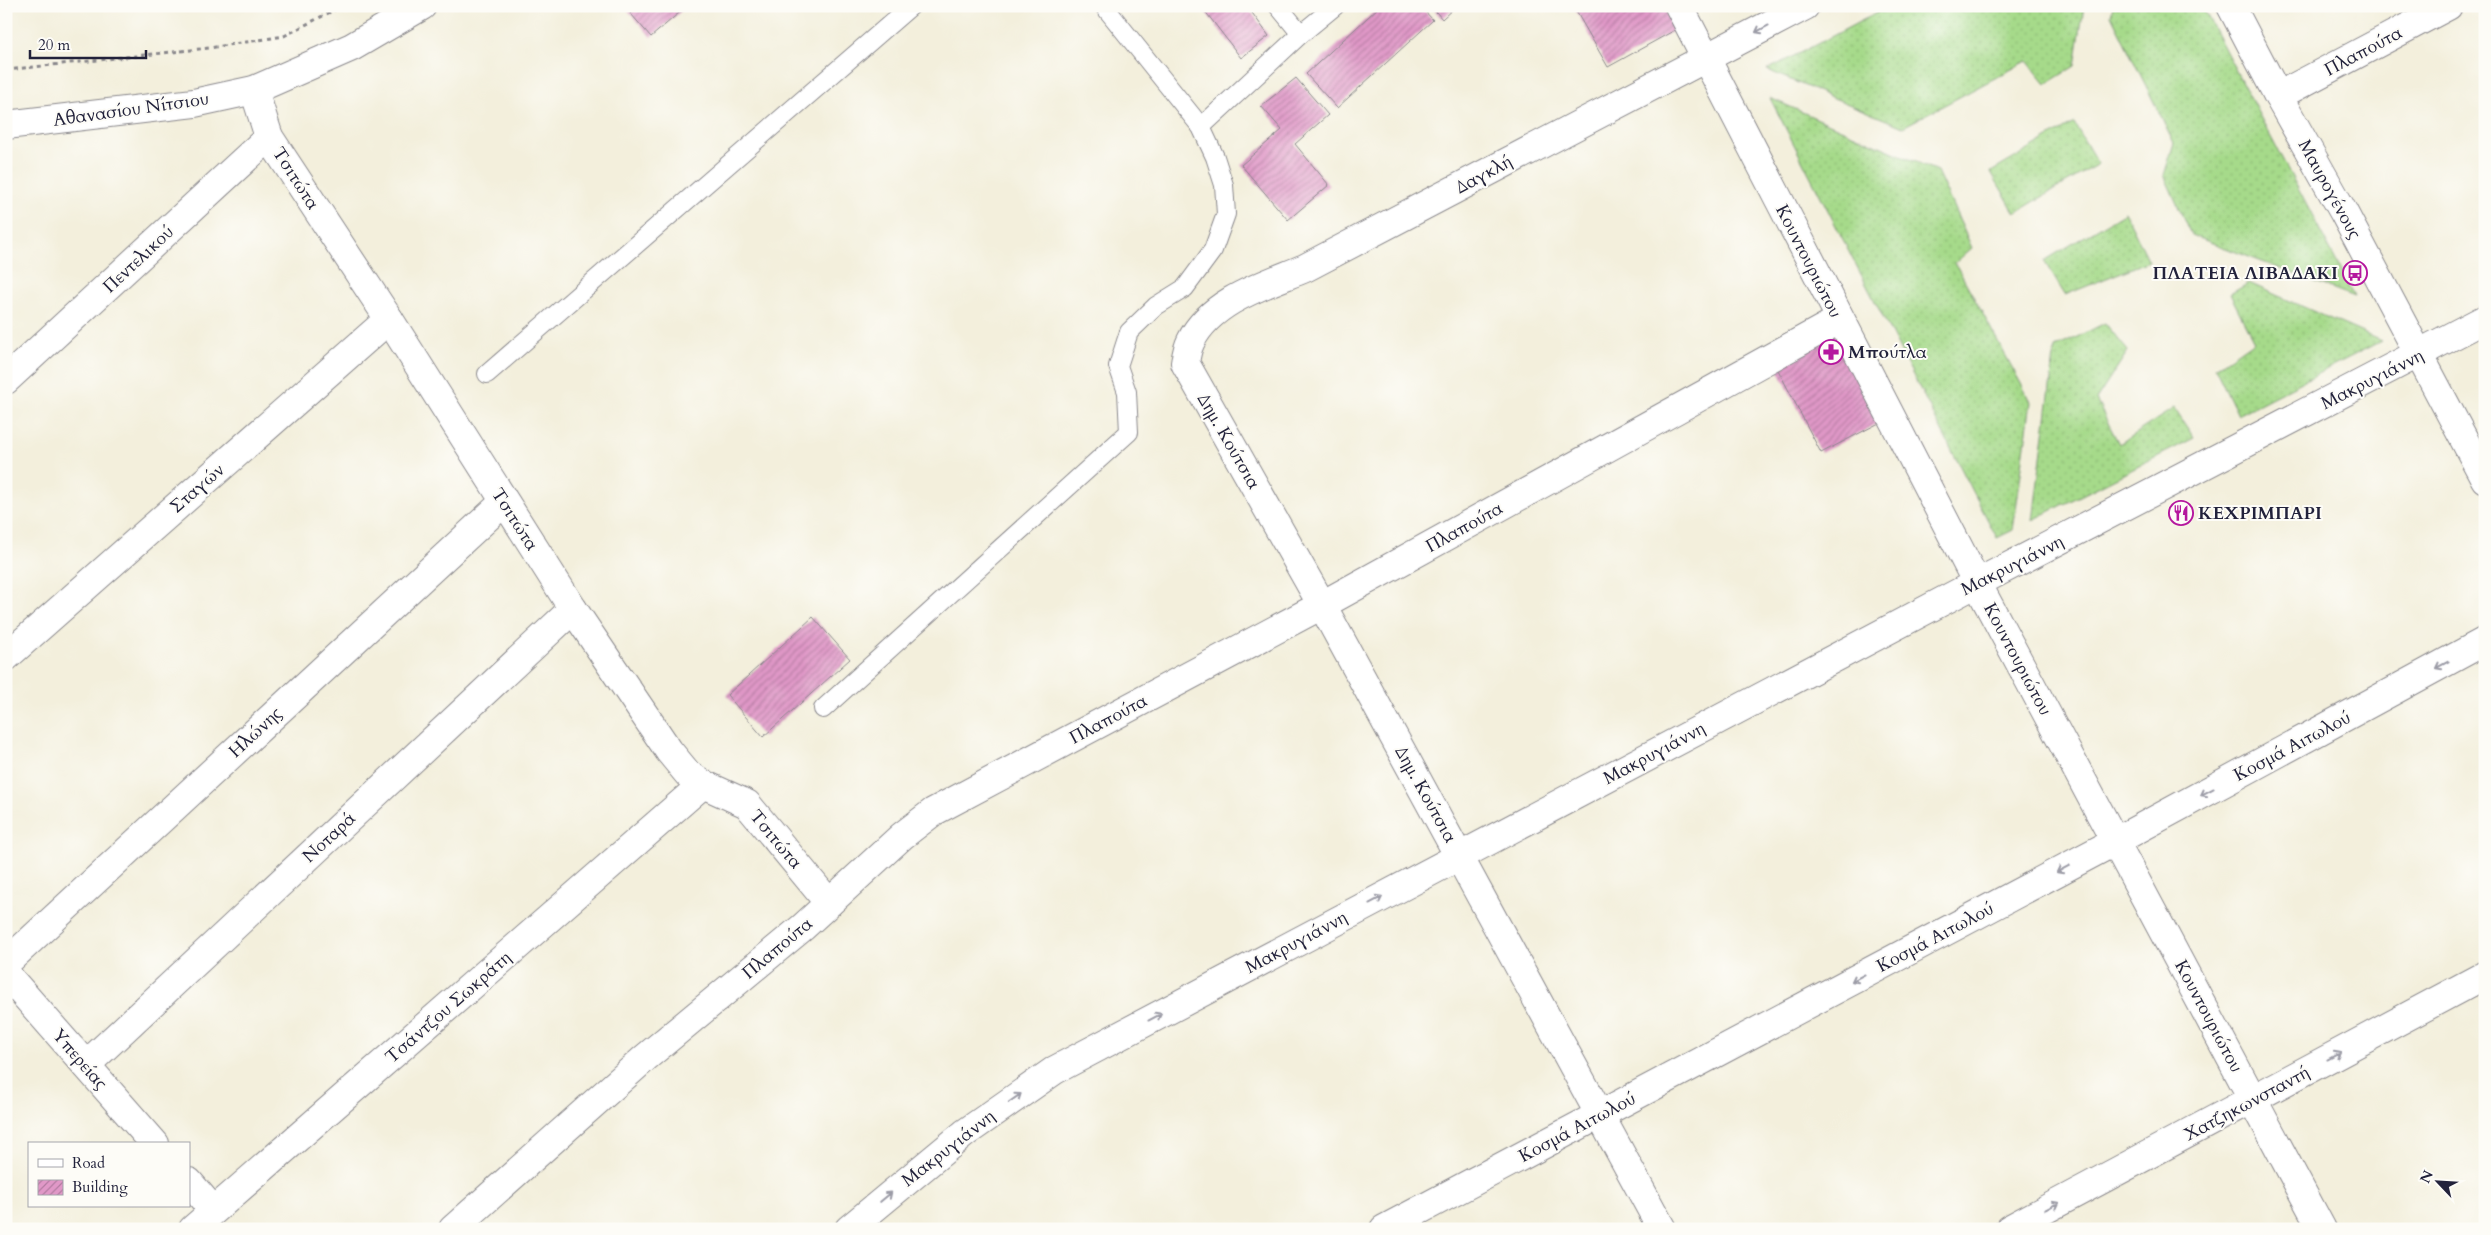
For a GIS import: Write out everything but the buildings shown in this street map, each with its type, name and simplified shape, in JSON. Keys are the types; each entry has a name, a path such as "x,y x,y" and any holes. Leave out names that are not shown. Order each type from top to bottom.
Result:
{"street":[{"path":"254,90 352,47 422,6"},
{"name":"Κουντουριώτου","path":"1679,6 1839,320 1977,583 2322,1229"},
{"name":"Δαγκλή","path":"1185,363 1190,341 1202,325 1216,312 1236,300 1306,268 1805,6"},
{"name":"Μαυρογένους","path":"2231,6 2278,96 2344,213 2485,479"},
{"name":"Πλαπούτα","path":"2278,96 2448,6"},
{"name":"Αθανασίου Νίτσιου","path":"6,125 194,103 254,90"},
{"name":"Τσιτώτα","path":"254,90 269,137 573,609 669,751 688,774 703,784 747,804 829,903"},
{"name":"Πεντελικού","path":"6,380 269,137"},
{"name":"Σταγών","path":"6,657 388,319"},
{"name":"Μακρυγιάννη","path":"849,1229 965,1133 1055,1070 1977,583 2485,319"},
{"name":"Πλαπούτα","path":"454,1229 645,1058 803,927 902,836 933,812 1322,605 1839,320"},
{"name":"Δημ. Κούτσια","path":"1185,363 1322,605 1662,1229"},
{"name":"Ηλώνης","path":"6,963 504,502"},
{"name":"Νοταρά","path":"86,1065 573,609"},
{"name":"Κοσμά Αιτωλού","path":"1384,1229 2116,841 2485,642"},
{"name":"Τσάντζου Σωκράτη","path":"193,1229 703,784"},
{"name":"Υπερείας","path":"6,974 153,1142"},
{"name":"Χατζηκωνσταντή","path":"2009,1229 2254,1100 2485,975"},
{"path":"190,1183 213,1210"}],"lane":[{"path":"487,374 911,6"},
{"path":"823,710 1129,432 1127,392 1118,366 1129,332 1156,306 1185,288 1213,250 1226,214 1224,185 1215,157 1201,127 1104,6"},
{"path":"1278,6 1301,34"},
{"path":"1201,127 1301,34 1335,6"}],"path":[{"path":"6,70 210,48 284,36 342,6"}],"green space":[{"path":"1890,6 2084,6 2075,66 2046,84 2027,61 1903,127 1767,70"},
{"path":"2113,6 2202,6 2355,297 2191,235 2164,175 2174,143 2111,15"},
{"path":"1770,98 1937,171 1972,248 1955,263 2031,402 2013,530 1997,538"},
{"path":"2074,123 2098,164 2015,213 1991,172"},
{"path":"2125,212 2149,261 2065,295 2044,261"},
{"path":"2249,283 2381,341 2238,415 2215,368 2254,341 2230,294"},
{"path":"2105,323 2128,351 2096,400 2119,444 2174,408 2194,438 2033,520 2055,348"}],"place":[{"name":"ΠΛΑΤΕΙΑ ΛΙΒΑΔΑΚΙ","path":"2355,273"},
{"name":"Μπούτλα","path":"1831,352"},
{"name":"ΚΕΧΡΙΜΠΑΡΙ","path":"2181,513"}]}
